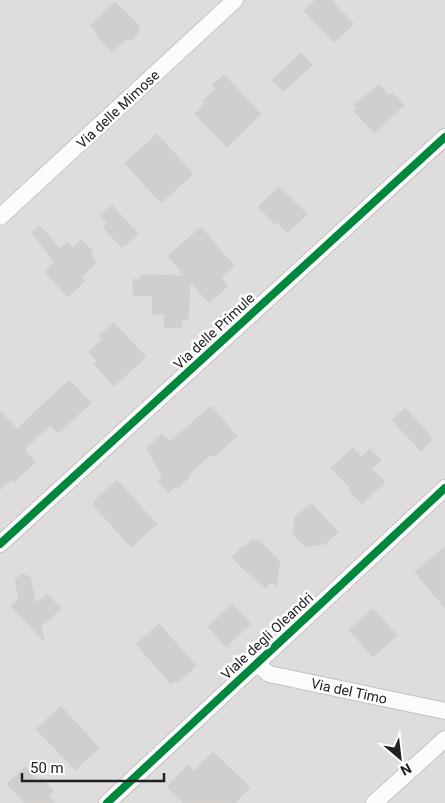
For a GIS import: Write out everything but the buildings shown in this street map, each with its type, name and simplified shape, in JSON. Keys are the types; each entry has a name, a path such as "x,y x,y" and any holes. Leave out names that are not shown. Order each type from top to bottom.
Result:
{"street":[{"name":"Via delle Mimose","path":"0,217 235,0"},
{"name":"Via delle Primule","path":"0,544 445,137"},
{"name":"Viale degli Oleandri","path":"106,803 445,488"},
{"name":"Via del Timo","path":"256,664 269,674 445,711"},
{"path":"374,803 445,739"}],"shaded area":[{"path":"0,0 445,0 445,803 0,803"}],"cycle path":[{"path":"0,544 445,137"},
{"path":"107,803 445,488"}]}
